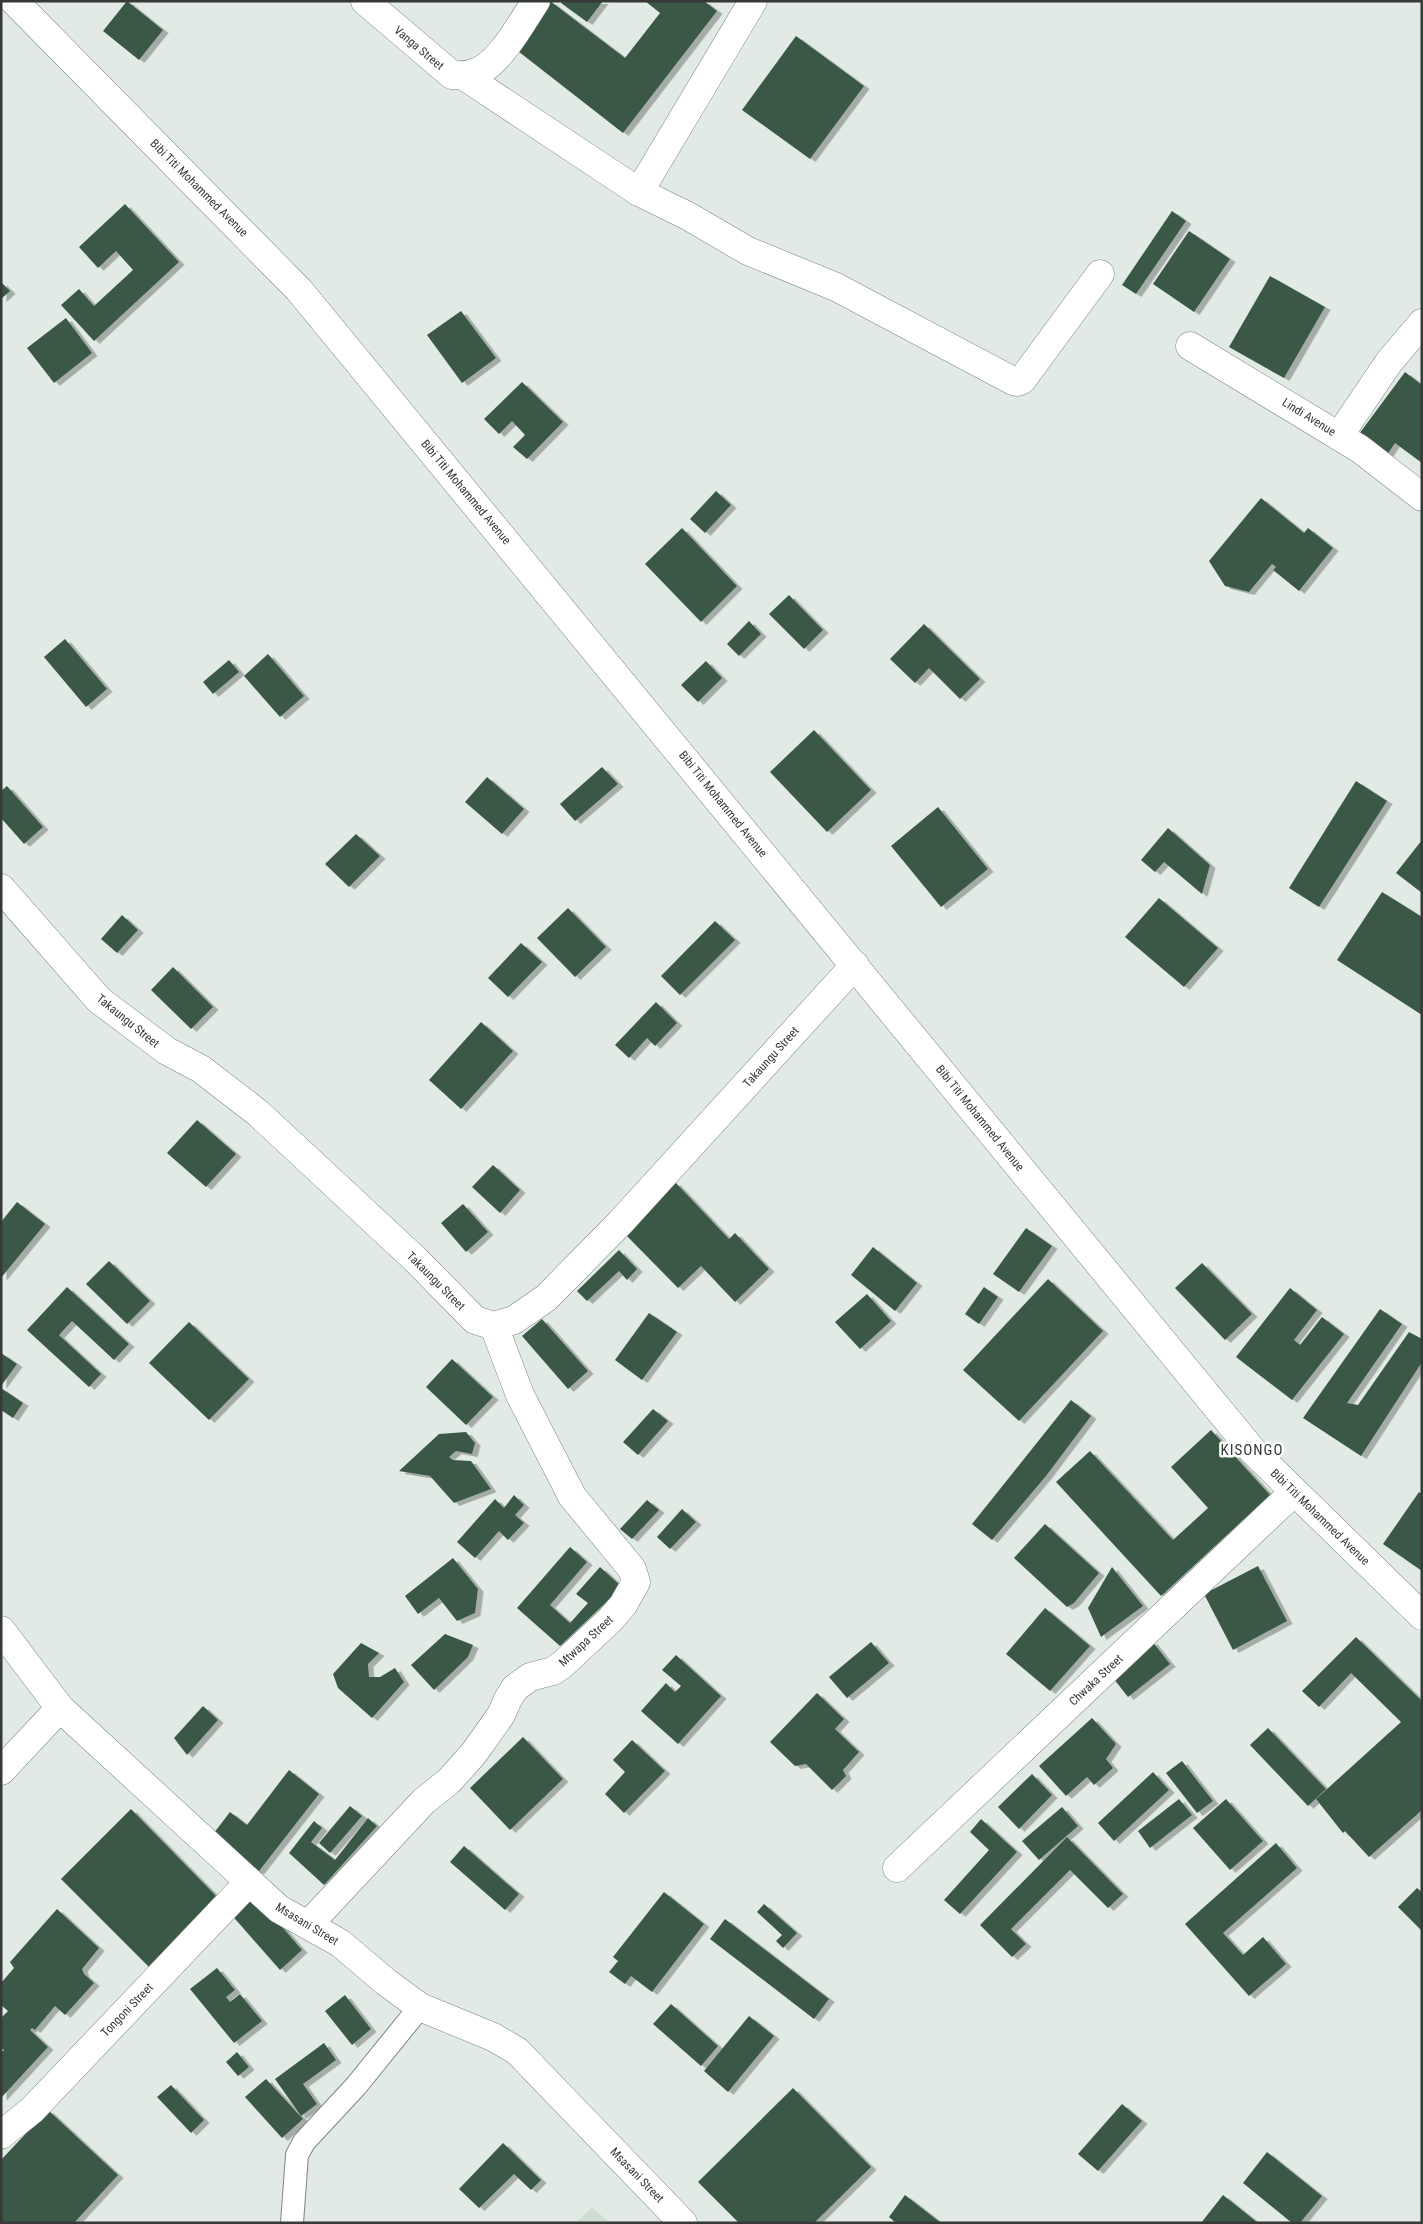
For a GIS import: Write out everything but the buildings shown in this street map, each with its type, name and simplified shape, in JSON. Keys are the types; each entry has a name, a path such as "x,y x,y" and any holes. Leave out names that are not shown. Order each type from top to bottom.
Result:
{"street":[{"name":"Bibi Titi Mohammed Avenue","path":"14,1 299,290 1252,1450 1422,1616"},
{"name":"Vanga Street","path":"365,1 452,75 464,76 639,192 688,216 748,251 836,287 1018,382 1022,380 1100,274"},
{"path":"464,76 479,71 493,61 536,1"},
{"path":"639,192 752,1"},
{"path":"1339,436 1389,362 1422,324"},
{"name":"Lindi Avenue","path":"1190,346 1360,449 1422,497"},
{"name":"Takaungu Street","path":"1,888 100,1000 167,1051 201,1069 258,1113 415,1259 475,1320 494,1326 514,1320 553,1291 625,1217 855,965"},
{"name":"Mtwapa Street","path":"308,1925 424,1801 449,1781 474,1754 501,1715 515,1688 530,1678 562,1665 610,1620 623,1605 636,1582 632,1569 572,1496 520,1395 494,1326"},
{"name":"Chwaka Street","path":"897,1868 1294,1492"},
{"name":"Msasani Street","path":"1,1630 60,1708 279,1910 340,1943 386,1982 420,2007 493,2037 517,2051 683,2223"},
{"path":"1,1771 60,1708"},
{"name":"Tongoni Street","path":"1,2135 32,2110 249,1882"}],"lane":[{"path":"292,2223 297,2155 304,2142 356,2086 420,2007"}],"shaded area":[{"path":"592,2207 610,2223 576,2223"}],"district":[{"name":"KISONGO","path":"1252,1450"}]}
